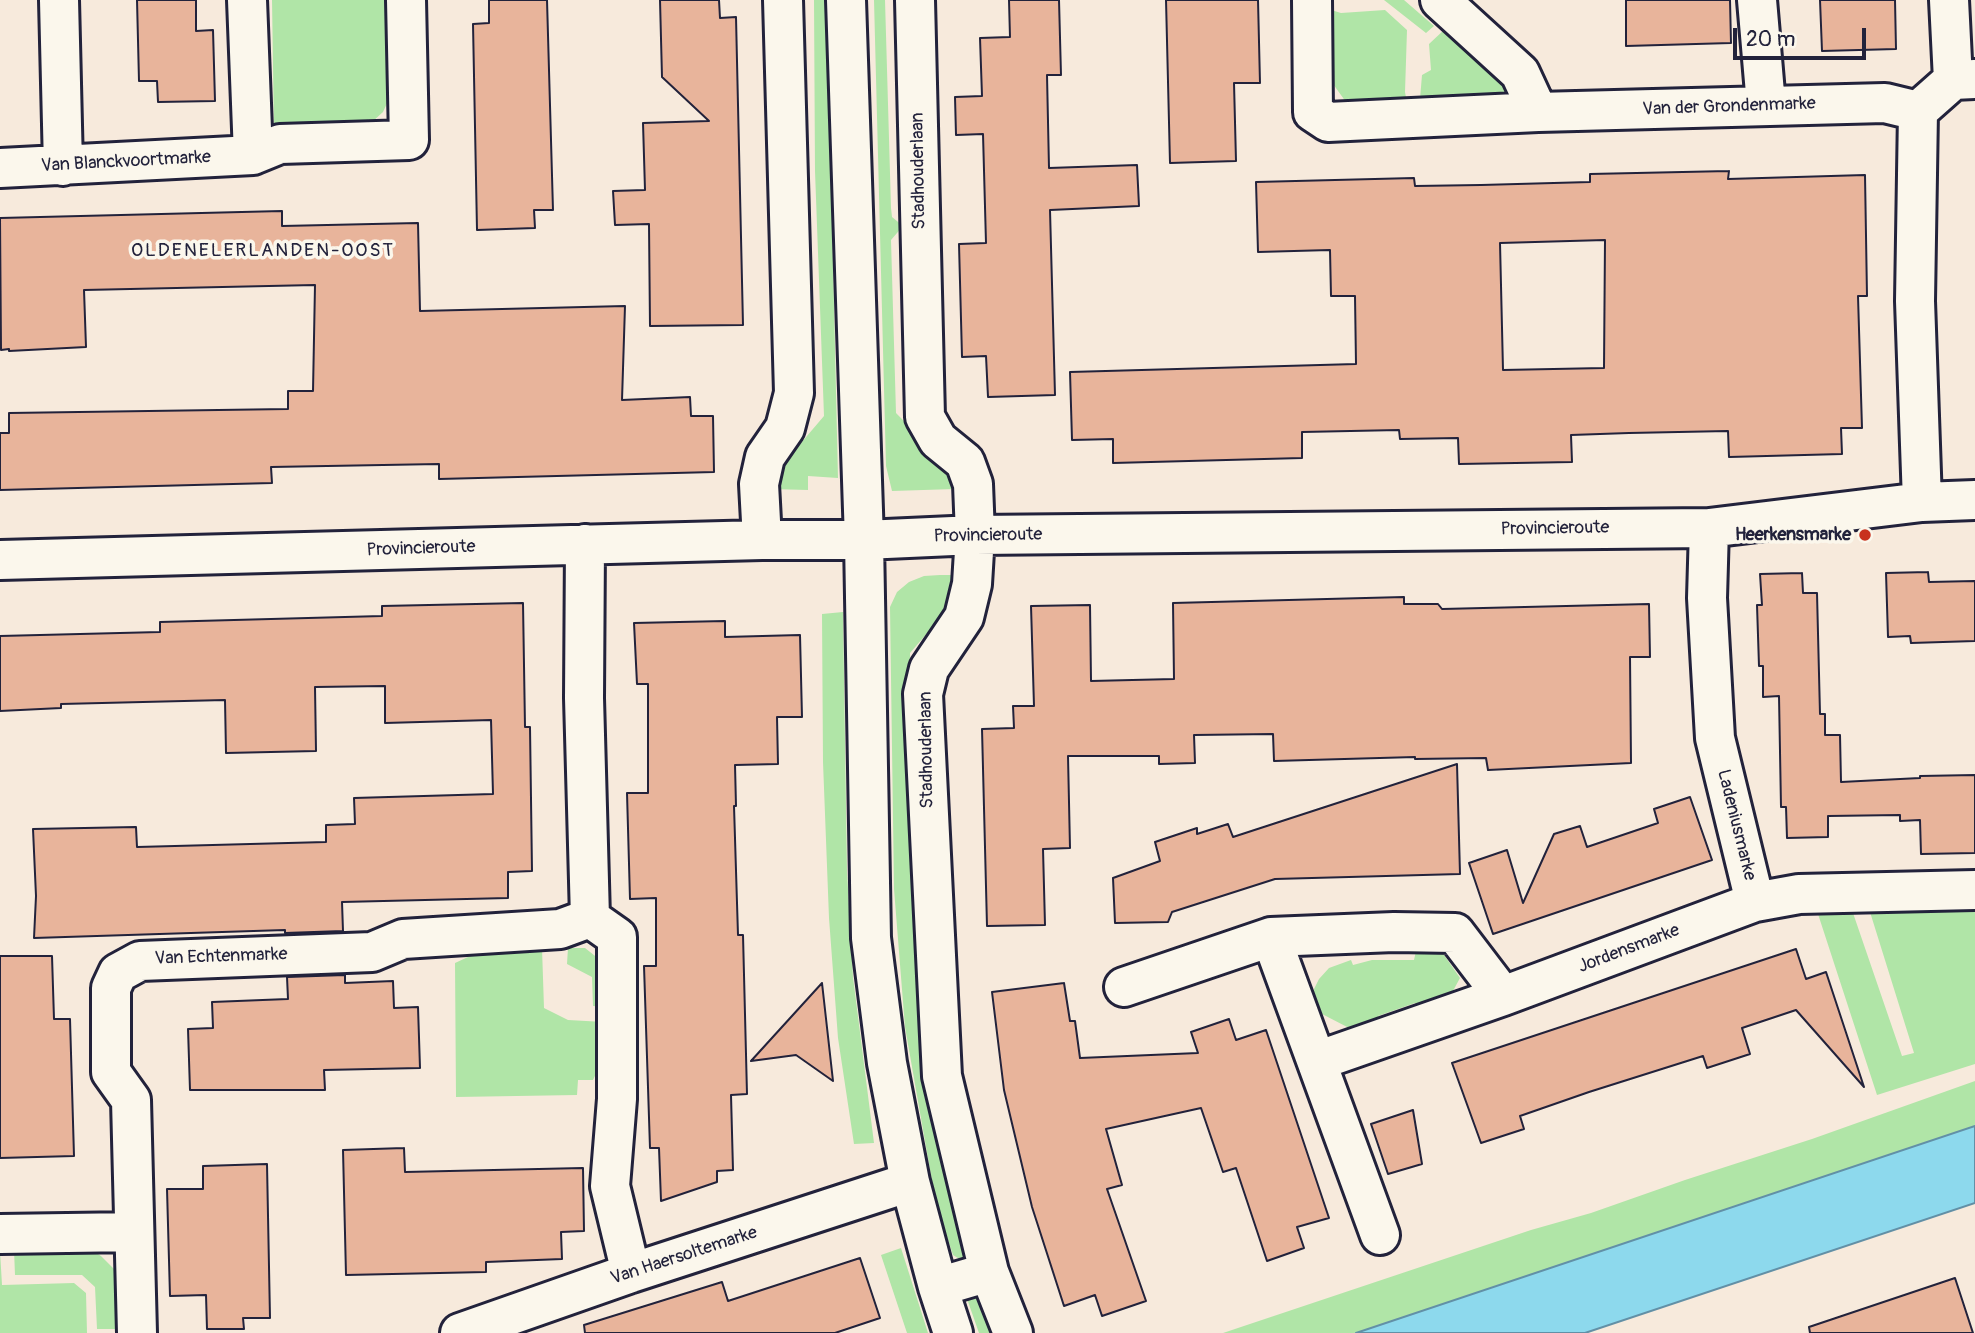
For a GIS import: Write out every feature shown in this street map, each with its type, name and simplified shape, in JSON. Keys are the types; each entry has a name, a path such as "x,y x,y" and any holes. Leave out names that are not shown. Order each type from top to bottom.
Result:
{"street":[{"path":"59,0 63,166"},
{"path":"247,0 253,155"},
{"name":"Van Blanckvoortmarke","path":"0,168 253,155 280,144 409,140 406,0"},
{"path":"762,540 759,484 765,457 785,428 793,393 783,0"},
{"path":"846,0 863,540 871,937 887,1063 910,1182 953,1333"},
{"name":"Stadhouderlaan","path":"915,0 925,418 938,440 965,462 973,484 975,535 972,584 964,617 929,669 923,694 942,1076 989,1272 1013,1333"},
{"name":"Van der Grondenmarke","path":"1311,0 1313,112 1328,122 1766,105 1885,103 1918,111"},
{"path":"1440,0 1520,72 1538,112"},
{"path":"1757,0 1766,105"},
{"path":"1922,502 1915,301 1918,111 1964,79 1950,0"},
{"name":"Provincieroute","path":"0,560 584,544 863,540 975,535 1709,528 1922,502 1975,500"},
{"name":"Ladeniusmarke","path":"1709,528 1707,598 1715,738 1755,902 1800,894 1975,890"},
{"path":"584,544 584,698 590,918 617,937 617,1099 610,1186 631,1273"},
{"name":"Jordensmarke","path":"1317,1061 1503,996 1755,902"},
{"name":"Van Echtenmarke","path":"134,1232 131,1100 111,1072 111,988 118,973 140,961 372,952 403,939 560,929 590,918"},
{"path":"1124,987 1271,937 1394,932 1455,933 1503,996"},
{"path":"1271,937 1380,1235"},
{"name":"Van Haersoltemarke","path":"460,1333 631,1273 910,1182"},
{"path":"0,1234 134,1232 137,1333"},
{"path":"938,1287 989,1272"}],"green space":[{"path":"272,0 390,0 389,99 383,112 372,122 357,127 274,131"},
{"path":"814,0 827,0 838,478 808,476 808,490 770,489 772,477 824,416 815,171"},
{"path":"874,0 885,0 891,208 892,217 903,226 891,240 896,413 957,475 955,489 892,491 886,466"},
{"path":"1384,0 1404,0 1434,26 1426,33"},
{"path":"1328,9 1341,13 1385,10 1407,30 1405,92 1408,108 1351,109 1323,70"},
{"path":"1445,29 1516,90 1516,96 1419,111 1422,75 1431,70 1429,44"},
{"path":"960,575 948,609 910,653 911,800 972,1255 966,1263 953,1255 936,1204 905,1027 894,889 890,607 897,592 909,582 924,576"},
{"path":"843,612 847,871 853,977 874,1143 854,1144 838,1038 829,918 823,762 822,614"},
{"path":"1975,909 1975,1064 1877,1095 1818,914 1853,913 1902,1056 1914,1053 1870,912"},
{"path":"542,948 544,1008 568,1020 604,1022 604,1057 593,1080 578,1080 577,1095 456,1097 455,963 481,951"},
{"path":"568,948 585,948 604,963 605,1007 593,1006 592,977 567,964"},
{"path":"1416,951 1442,952 1460,978 1448,1000 1417,1010 1415,1003 1378,1016 1381,1023 1353,1030 1322,1014 1313,991 1329,968 1351,960 1353,965 1372,960 1414,960"},
{"path":"1975,1081 1975,1126 1573,1261 1356,1333 1223,1333 1812,1139"},
{"path":"901,1248 928,1333 907,1333 881,1255"},
{"path":"14,1250 92,1250 101,1256 117,1272 120,1329 97,1329 95,1287 82,1275 15,1275"},
{"path":"0,1251 2,1285 74,1283 86,1293 87,1333 0,1333"},
{"path":"984,1289 1002,1333 979,1333 965,1293"}],"water":[{"path":"1975,1126 1975,1203 1585,1333 1356,1333"}],"building":[{"path":"137,0 196,0 196,31 213,30 215,101 158,102 157,81 139,81"},
{"path":"489,0 547,0 553,210 534,210 535,228 477,230 473,24 489,23"},
{"path":"660,0 719,0 720,18 736,17 743,325 650,326 649,224 615,225 613,191 645,190 643,123 709,121 662,77"},
{"path":"1009,0 1059,0 1061,75 1047,75 1049,168 1137,165 1139,206 1050,210 1055,395 988,397 986,356 962,357 959,244 986,243 983,134 956,135 955,97 982,96 980,38 1010,37"},
{"path":"1166,0 1258,0 1260,83 1234,83 1236,161 1170,163"},
{"path":"1626,0 1730,0 1731,43 1626,46"},
{"path":"1820,0 1895,0 1896,49 1822,51"},
{"path":"1729,171 1728,179 1865,175 1867,296 1858,296 1862,428 1841,428 1842,454 1729,457 1728,431 1629,433 1571,435 1572,462 1459,464 1458,438 1400,439 1399,430 1302,432 1302,458 1113,463 1113,439 1072,440 1070,372 1356,364 1355,296 1331,296 1330,250 1258,252 1256,182 1414,178 1415,186 1481,185 1590,182 1590,174","holes":["1605,240 1604,368 1503,370 1500,243"]},
{"path":"282,211 282,226 418,223 420,311 625,306 622,400 690,397 691,416 713,416 714,472 439,479 439,464 271,467 272,483 0,490 0,433 9,433 9,413 288,409 288,391 313,391 315,285 84,290 86,347 1,350 0,218"},
{"path":"1928,572 1929,582 1975,581 1975,641 1911,643 1910,636 1888,637 1886,573"},
{"path":"1802,573 1803,593 1817,593 1820,714 1825,714 1825,735 1840,735 1841,782 1975,775 1975,853 1921,854 1920,820 1900,821 1900,815 1828,816 1828,837 1787,838 1786,807 1781,807 1779,696 1763,697 1757,605 1762,605 1760,574"},
{"path":"1404,597 1404,604 1438,604 1442,609 1649,604 1650,657 1630,657 1631,763 1488,770 1486,758 1274,761 1273,734 1194,735 1195,763 1159,764 1159,756 1068,756 1070,848 1043,849 1045,925 987,926 982,729 1014,728 1013,706 1034,706 1031,606 1090,605 1091,681 1174,679 1173,603"},
{"path":"523,603 525,727 530,727 532,871 508,872 508,898 342,902 343,931 285,933 285,930 34,938 36,896 33,829 136,827 137,847 326,842 326,825 355,824 354,798 493,794 491,720 385,723 385,686 315,687 316,751 226,753 225,700 61,704 61,708 0,711 0,636 160,632 160,622 382,616 382,606"},
{"path":"725,621 725,637 800,635 802,717 777,717 778,764 735,765 738,935 743,935 747,1094 731,1095 733,1170 717,1171 717,1182 661,1201 659,1148 650,1148 644,966 656,966 656,898 630,899 627,793 648,793 648,684 637,684 634,623"},
{"path":"1457,764 1460,874 1275,879 1172,912 1168,922 1115,923 1113,878 1160,861 1155,842 1197,828 1197,834 1228,824 1233,837"},
{"path":"1690,797 1712,860 1493,934 1469,863 1507,850 1523,903 1554,834 1580,826 1587,847 1658,823 1654,809"},
{"path":"1796,949 1806,979 1826,972 1864,1087 1796,1010 1742,1028 1750,1054 1707,1068 1703,1056 1589,1092 1520,1116 1524,1129 1481,1143 1452,1063"},
{"path":"0,956 52,956 54,1019 70,1019 74,1156 0,1158"},
{"path":"345,975 345,983 393,981 394,1008 418,1007 420,1068 324,1070 325,1090 190,1090 188,1029 213,1028 212,1002 288,999 287,977"},
{"path":"822,983 833,1081 796,1055 751,1061"},
{"path":"1064,983 1070,1021 1075,1021 1080,1058 1198,1053 1191,1032 1229,1019 1236,1040 1266,1030 1329,1218 1297,1227 1304,1248 1267,1261 1236,1168 1223,1172 1201,1108 1106,1129 1122,1185 1107,1189 1146,1301 1102,1316 1095,1295 1064,1306 1032,1207 1004,1090 992,992"},
{"path":"1413,1110 1422,1164 1388,1174 1371,1124"},
{"path":"404,1148 405,1172 583,1168 584,1231 561,1232 562,1259 486,1262 486,1272 346,1275 343,1150"},
{"path":"267,1164 270,1318 243,1318 244,1329 207,1329 206,1295 170,1296 167,1189 203,1189 203,1166"},
{"path":"860,1258 880,1318 835,1333 585,1333 584,1325 722,1282 728,1301"},
{"path":"1955,1278 1973,1333 1810,1333 1809,1327"}],"place":[{"name":"Heerkensmarke","path":"1865,535"}],"district":[{"name":"OLDENELERLANDEN-OOST","path":"263,251"}]}
